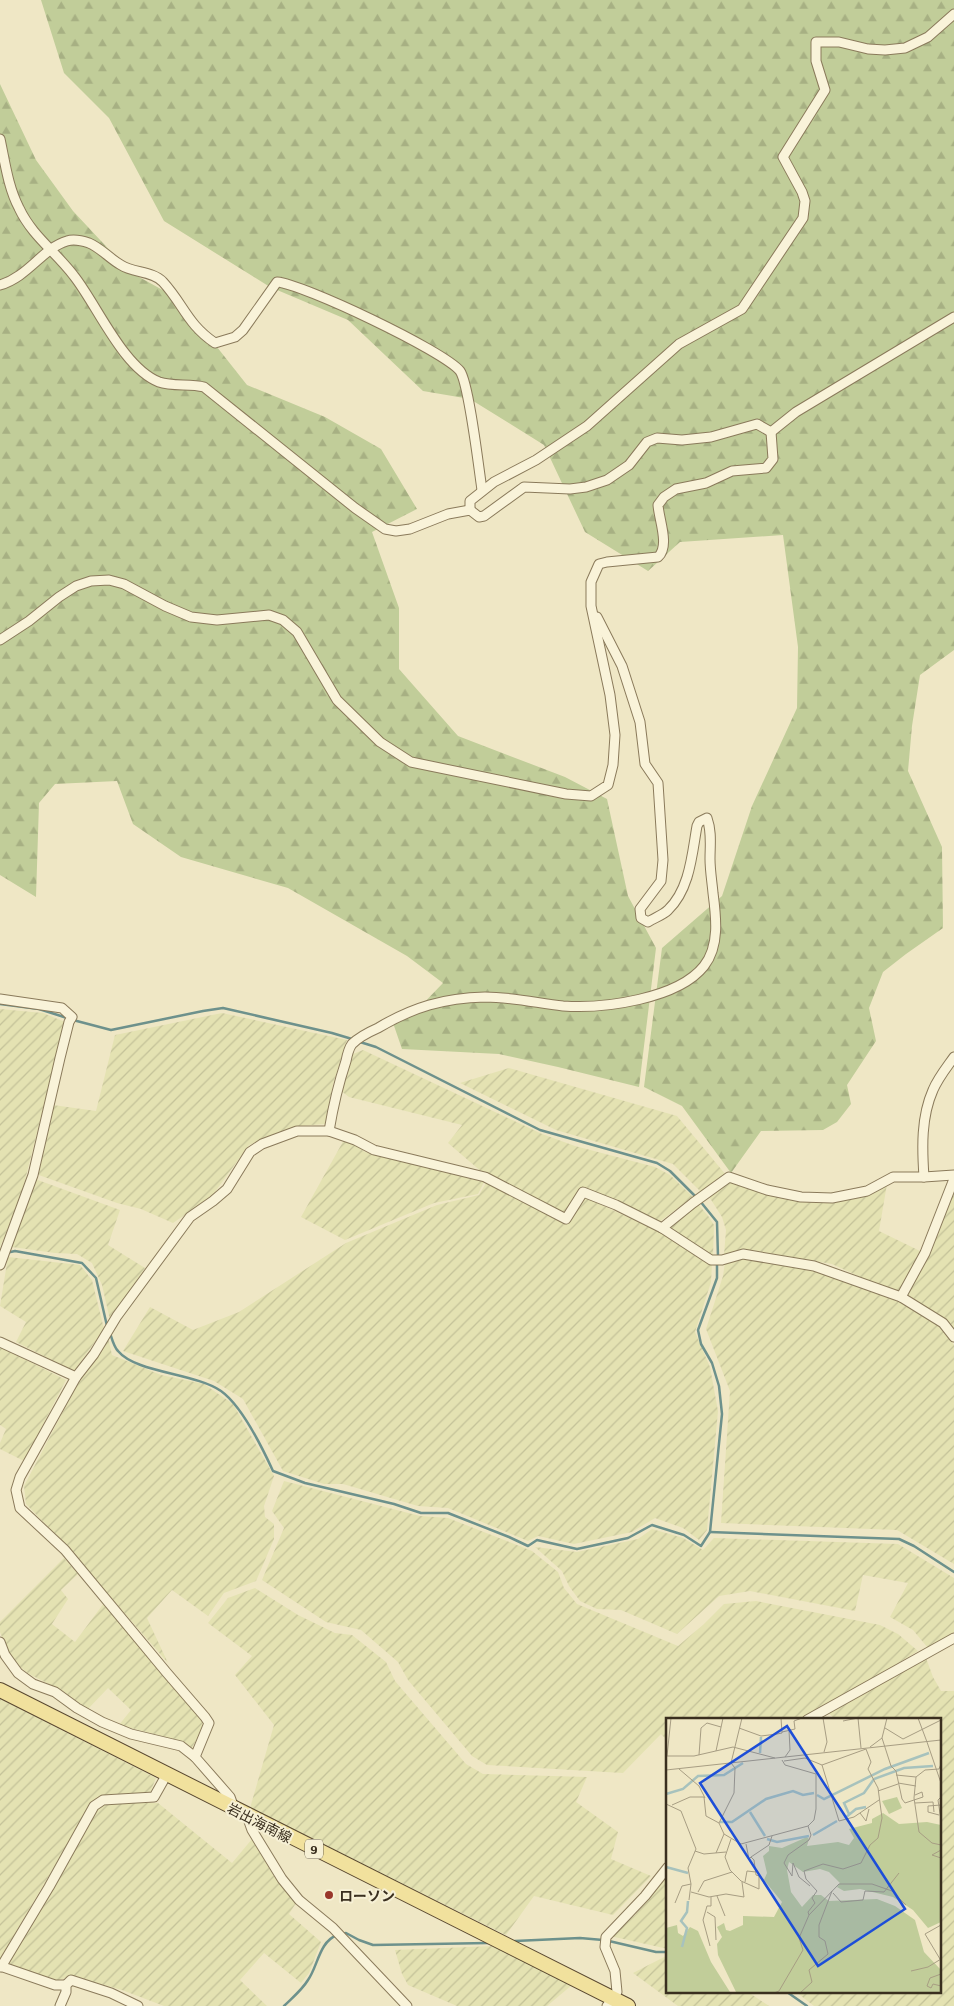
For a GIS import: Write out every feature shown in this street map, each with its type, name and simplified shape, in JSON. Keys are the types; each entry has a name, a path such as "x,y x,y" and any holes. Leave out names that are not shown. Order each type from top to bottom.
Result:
{"main road":[{"name":"岩出海南線","path":"0,1690 234,1808 610,2002 628,2006"}],"street":[{"path":"470,510 470,501 482,490 536,460 587,426 679,344 742,309 803,218 805,201 802,192 783,158 825,90 816,61 816,42 839,42 868,49 905,48 928,37 954,14"},
{"path":"0,138 10,184 27,225 75,276 120,346 142,371 158,382 204,386 355,508 385,529 396,531 410,529 448,514 470,510 479,517 484,516 524,487 570,489 586,487 607,480 629,466 646,442 657,438 682,440 711,437 757,424 771,432"},
{"path":"0,285 19,277 59,244 69,240 85,242 122,266 162,281 196,328 215,343 235,337 243,330 277,282 312,292 439,355 460,371 463,378 482,490"},
{"path":"771,432 796,412 954,317"},
{"path":"0,640 29,621 59,597 76,586 91,581 109,580 124,584 165,606 191,617 217,620 268,615 283,620 297,632 337,700 380,742 411,762 566,794 591,796 608,785 613,765 615,735 610,695 591,606 591,582 599,564 616,560 658,557 664,545 658,505 664,497 676,489 706,484 732,471 766,468 773,459 771,432"},
{"path":"329,1131 335,1096 351,1045 401,1014 430,1004 471,998 524,999 564,1006 598,1006 631,1002 683,985 705,965 713,947 717,924 710,861 711,829 707,818 699,822 682,891 668,911 648,922 641,918 640,909 661,881 663,860 658,784 644,764 640,722 622,666 591,606"},
{"path":"0,999 62,1008 72,1017 62,1049 33,1176 0,1265"},
{"path":"924,1177 922,1139 926,1116 933,1090 954,1057"},
{"path":"195,1757 208,1723 205,1717 65,1550 20,1508 16,1490 20,1477 76,1377 94,1354 117,1316 190,1217 214,1201 227,1189 250,1152 262,1144 297,1131 329,1131 355,1140 374,1150 485,1178 566,1219 583,1192 616,1205 662,1228 711,1260 722,1260 743,1254 814,1266 901,1298 943,1323 954,1337"},
{"path":"662,1228 693,1202 729,1177 767,1190 801,1197 832,1198 867,1191 893,1177 954,1175"},
{"path":"901,1298 924,1253 954,1179"},
{"path":"0,1342 76,1377"},
{"path":"812,1718 954,1638"},
{"path":"0,1642 2,1659 33,1684 55,1692 77,1708 102,1722 131,1734 181,1746 195,1757 230,1797 234,1808"},
{"path":"66,1985 55,1984 0,1966 49,1887 94,1806 103,1800 154,1797 167,1774"},
{"path":"247,1816 257,1838 282,1878 299,1900 333,1928 408,2006"},
{"path":"610,2002 617,1992 615,1971 605,1947 606,1937 645,1896 666,1870"},
{"path":"60,2006 66,1992 66,1985 71,1980 111,1993 138,2006"}],"shaded area":[{"path":"0,1009 43,1013 65,1022 20,1200 0,1247"},
{"path":"222,1013 347,1040 333,1084 325,1124 298,1126 249,1145 212,1196 173,1223 141,1209 117,1203 36,1174 53,1105 96,1111 115,1035"},
{"path":"363,1050 542,1134 575,1146 655,1167 670,1175 693,1197 659,1222 582,1187 564,1213 483,1173 448,1143 462,1125 349,1097 340,1090 353,1054"},
{"path":"509,1068 677,1116 726,1175 701,1192 673,1164 556,1130 460,1083"},
{"path":"345,1138 365,1152 484,1182 478,1194 434,1203 345,1240 301,1217"},
{"path":"35,1179 120,1210 108,1245 145,1268 110,1320 102,1285 92,1263 77,1254 12,1247"},
{"path":"731,1180 799,1200 887,1184 879,1231 920,1251 900,1290 893,1292 832,1264 751,1250 724,1255 726,1230 722,1217 708,1195"},
{"path":"486,1183 566,1224 584,1197 658,1231 712,1264 711,1282 695,1332 710,1367 718,1411 707,1530 699,1540 683,1528 655,1518 632,1532 574,1544 538,1536 528,1541 448,1508 418,1506 343,1484 324,1484 283,1471 243,1399 214,1381 123,1351 150,1307 193,1330 239,1312 346,1243 437,1205 479,1195"},
{"path":"954,1191 954,1329 951,1324 907,1295 924,1266"},
{"path":"697,1203 714,1225 713,1256 667,1227"},
{"path":"8,1257 80,1265 92,1280 104,1329 74,1371 16,1342 26,1322 0,1306"},
{"path":"745,1257 815,1270 899,1302 938,1325 954,1345 954,1564 897,1530 721,1523 730,1391 706,1329 723,1276 725,1262"},
{"path":"108,1337 112,1355 161,1375 204,1384 233,1404 274,1476 264,1506 265,1517 274,1524 274,1539 256,1581 224,1593 208,1616 172,1590 147,1618 168,1663 59,1538 26,1504 24,1486 78,1383"},
{"path":"0,1347 66,1380 24,1461 0,1449 0,1443 6,1429 0,1425"},
{"path":"284,1481 420,1516 448,1518 532,1551 558,1572 564,1588 577,1604 678,1646 724,1604 756,1601 880,1625 898,1634 918,1651 808,1718 666,1718 666,1739 661,1734 623,1773 487,1765 472,1756 408,1680 398,1662 361,1630 326,1622 262,1580 284,1528 272,1511"},
{"path":"652,1529 683,1538 703,1550 714,1538 898,1544 954,1578 954,1632 928,1648 913,1630 890,1617 908,1583 863,1575 855,1611 750,1591 719,1596 677,1634 621,1610 597,1609 580,1601 569,1586 562,1571 535,1547 577,1552 638,1539"},
{"path":"64,1558 78,1574 61,1590 68,1599 52,1624 75,1642 104,1603 202,1719 203,1727 192,1748 181,1741 119,1725 131,1710 108,1688 87,1710 63,1691 29,1674 8,1653 0,1632 0,1622"},
{"path":"255,1588 298,1615 335,1633 352,1635 386,1662 395,1681 466,1764 483,1774 587,1777 576,1802 618,1832 611,1859 651,1876 613,1915 534,1896 506,1935 250,1808 274,1725 235,1675 252,1656 208,1623 228,1598"},
{"path":"926,1658 941,1691 954,1691 954,2006 814,2006 799,1994 942,1994 942,1718 833,1718 829,1713"},
{"path":"0,1699 156,1778 149,1795 104,1795 91,1804 0,1959"},
{"path":"110,1803 158,1803 232,1863 252,1839 275,1878 296,1903 289,1914 321,1942 309,1973 301,1983 264,1953 240,1980 267,2006 164,2006 122,1990 71,1976 57,1981 5,1964 97,1807"},
{"path":"666,1877 666,1949 610,1936 635,1915"},
{"path":"495,1946 572,1985 547,2006 457,2006 408,1985 402,1974 395,1950"},
{"path":"666,1956 666,1994 751,1994 769,2006 678,2006 633,1973"}],"green space":[{"path":"41,0 954,0 954,650 920,675 912,726 908,771 942,847 943,928 883,972 869,1008 876,1041 847,1085 851,1104 837,1122 823,1130 761,1131 731,1173 682,1106 644,1087 662,948 722,896 752,806 797,708 798,647 783,535 680,542 648,571 585,532 544,445 470,399 423,391 348,320 270,287 164,221 109,118 64,73"},
{"path":"0,84 36,160 73,211 130,272 179,299 247,385 325,417 381,449 417,509 372,532 399,608 399,669 458,736 565,777 607,799 628,896 656,948 639,1087 499,1054 402,1049 392,1020 416,1011 443,983 407,956 288,888 181,857 133,824 117,781 55,784 39,803 36,897 0,875"}],"waterway":[{"path":"0,1004 39,1009 67,1018"},
{"path":"73,1020 111,1030 223,1008 352,1039"},
{"path":"360,1042 376,1047 540,1130 657,1163 670,1171 696,1197"},
{"path":"700,1201 717,1222 718,1257"},
{"path":"6,1253 15,1251 82,1263 96,1278 107,1326"},
{"path":"110,1333 117,1349 127,1358 138,1364 196,1380 221,1391 244,1417 273,1471 305,1483 394,1504 421,1513 448,1513 528,1546 537,1540 577,1549 628,1538 652,1525 684,1535 701,1546 710,1532 722,1414 719,1386 712,1363 701,1344 698,1330 717,1278 717,1263"},
{"path":"710,1532 899,1539 914,1546 954,1572"},
{"path":"342,1934 346,1933 373,1945 488,1943"},
{"path":"284,2006 306,1984 326,1943 337,1935"},
{"path":"515,1941 580,1938 603,1940"},
{"path":"609,1941 656,1952 666,1952"},
{"path":"790,1994 807,2006"}],"place":[{"name":"ローソン","path":"329,1895"}]}
